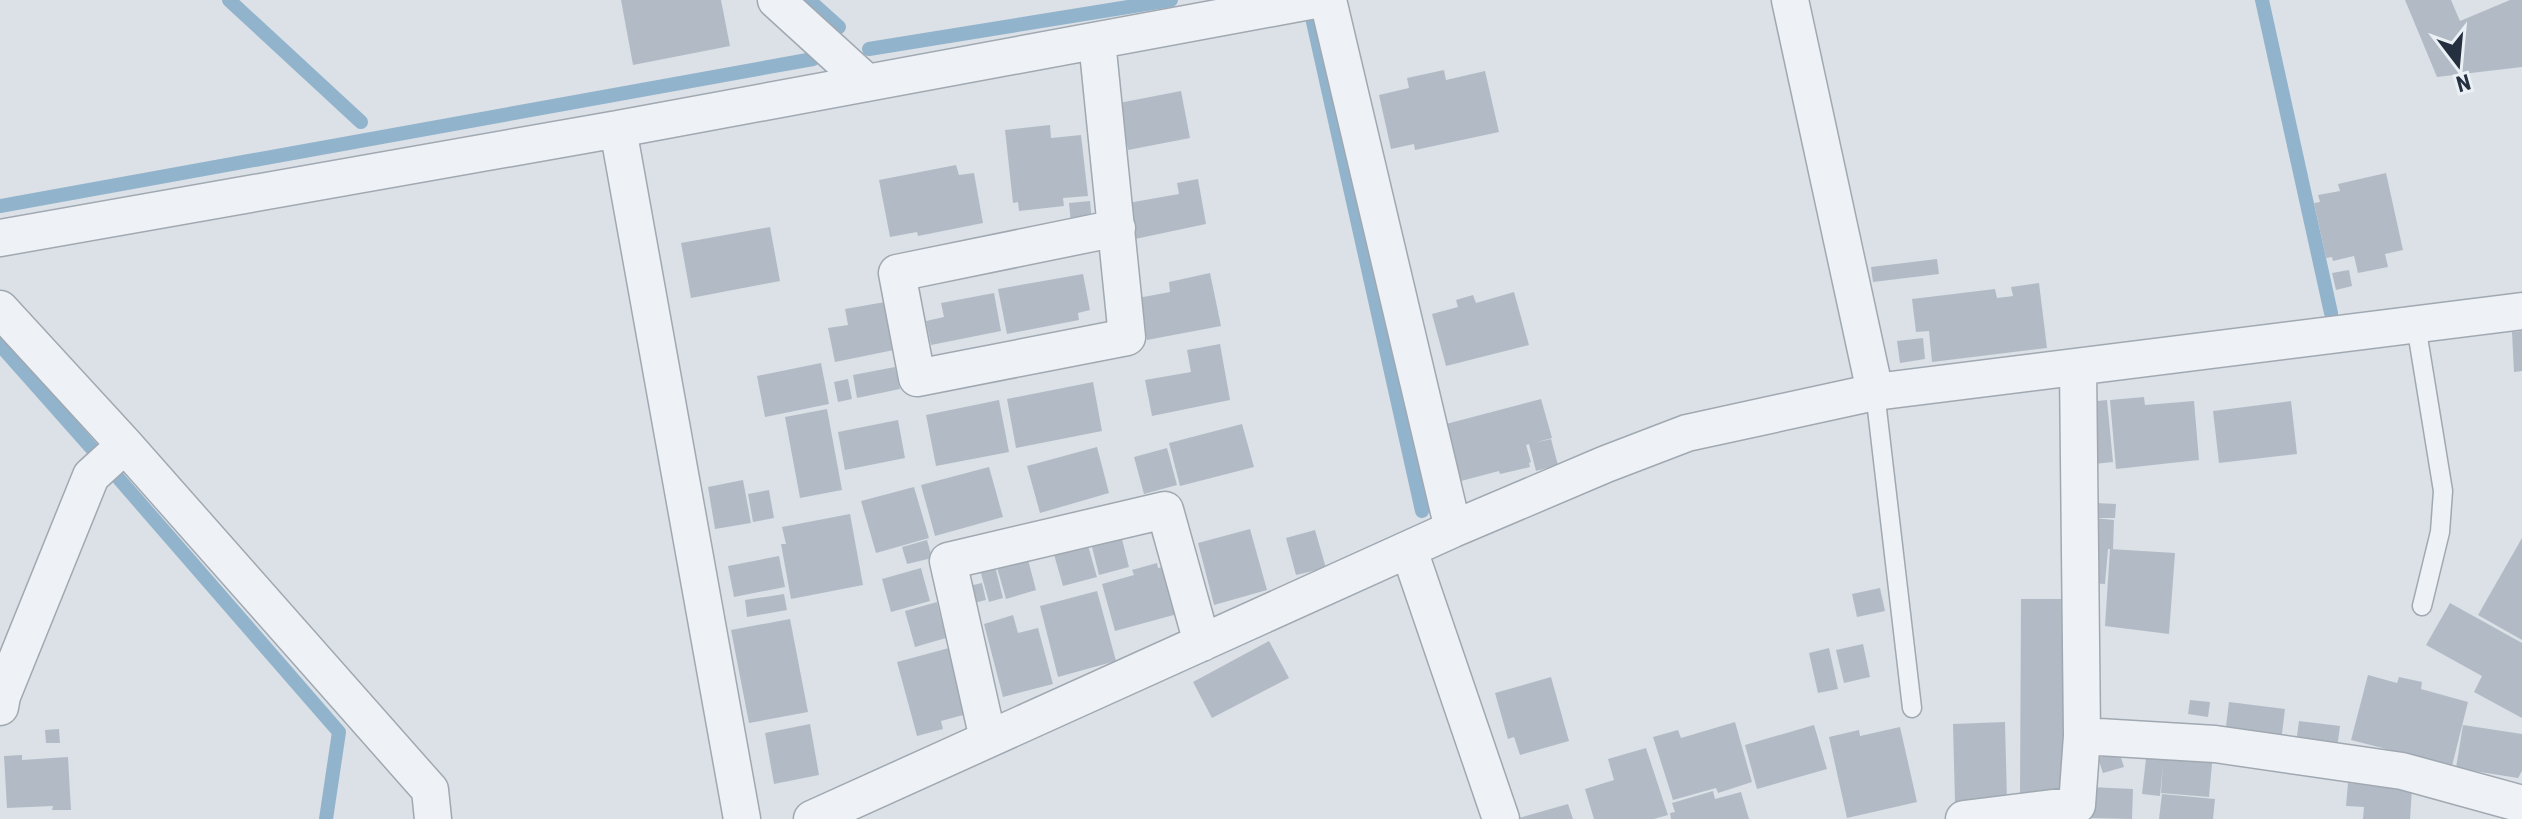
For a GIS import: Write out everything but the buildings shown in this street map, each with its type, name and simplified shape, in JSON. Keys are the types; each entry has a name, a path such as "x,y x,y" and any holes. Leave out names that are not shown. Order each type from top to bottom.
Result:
{"street":[{"path":"776,0 867,83"},
{"path":"0,238 618,129 1315,0"},
{"path":"1328,0 1453,529"},
{"path":"1790,0 1875,392"},
{"path":"1097,41 1117,228 1127,337 917,378 897,273 1117,228"},
{"path":"618,129 742,819"},
{"path":"0,309 125,445 430,790 433,819"},
{"path":"826,816 988,739 1453,529 1687,433 1875,392 2522,311"},
{"path":"1964,819 2077,805 2082,736 2078,367"},
{"path":"0,707 91,476 125,445"},
{"path":"988,739 948,561 1165,510 1202,643"},
{"path":"1409,550 1501,819"},
{"path":"2082,736 2215,744 2387,769 2520,799"}],"lane":[{"path":"2416,325 2443,491 2440,532 2422,606"},
{"path":"1875,392 1912,708"}],"waterway":[{"path":"229,0 361,122"},
{"path":"809,0 839,27"},
{"path":"869,49 1171,0"},
{"path":"2262,0 2331,313"},
{"path":"1313,22 1422,511"},
{"path":"0,206 813,59"},
{"path":"0,345 95,452"},
{"path":"113,472 339,732 326,819"}]}
